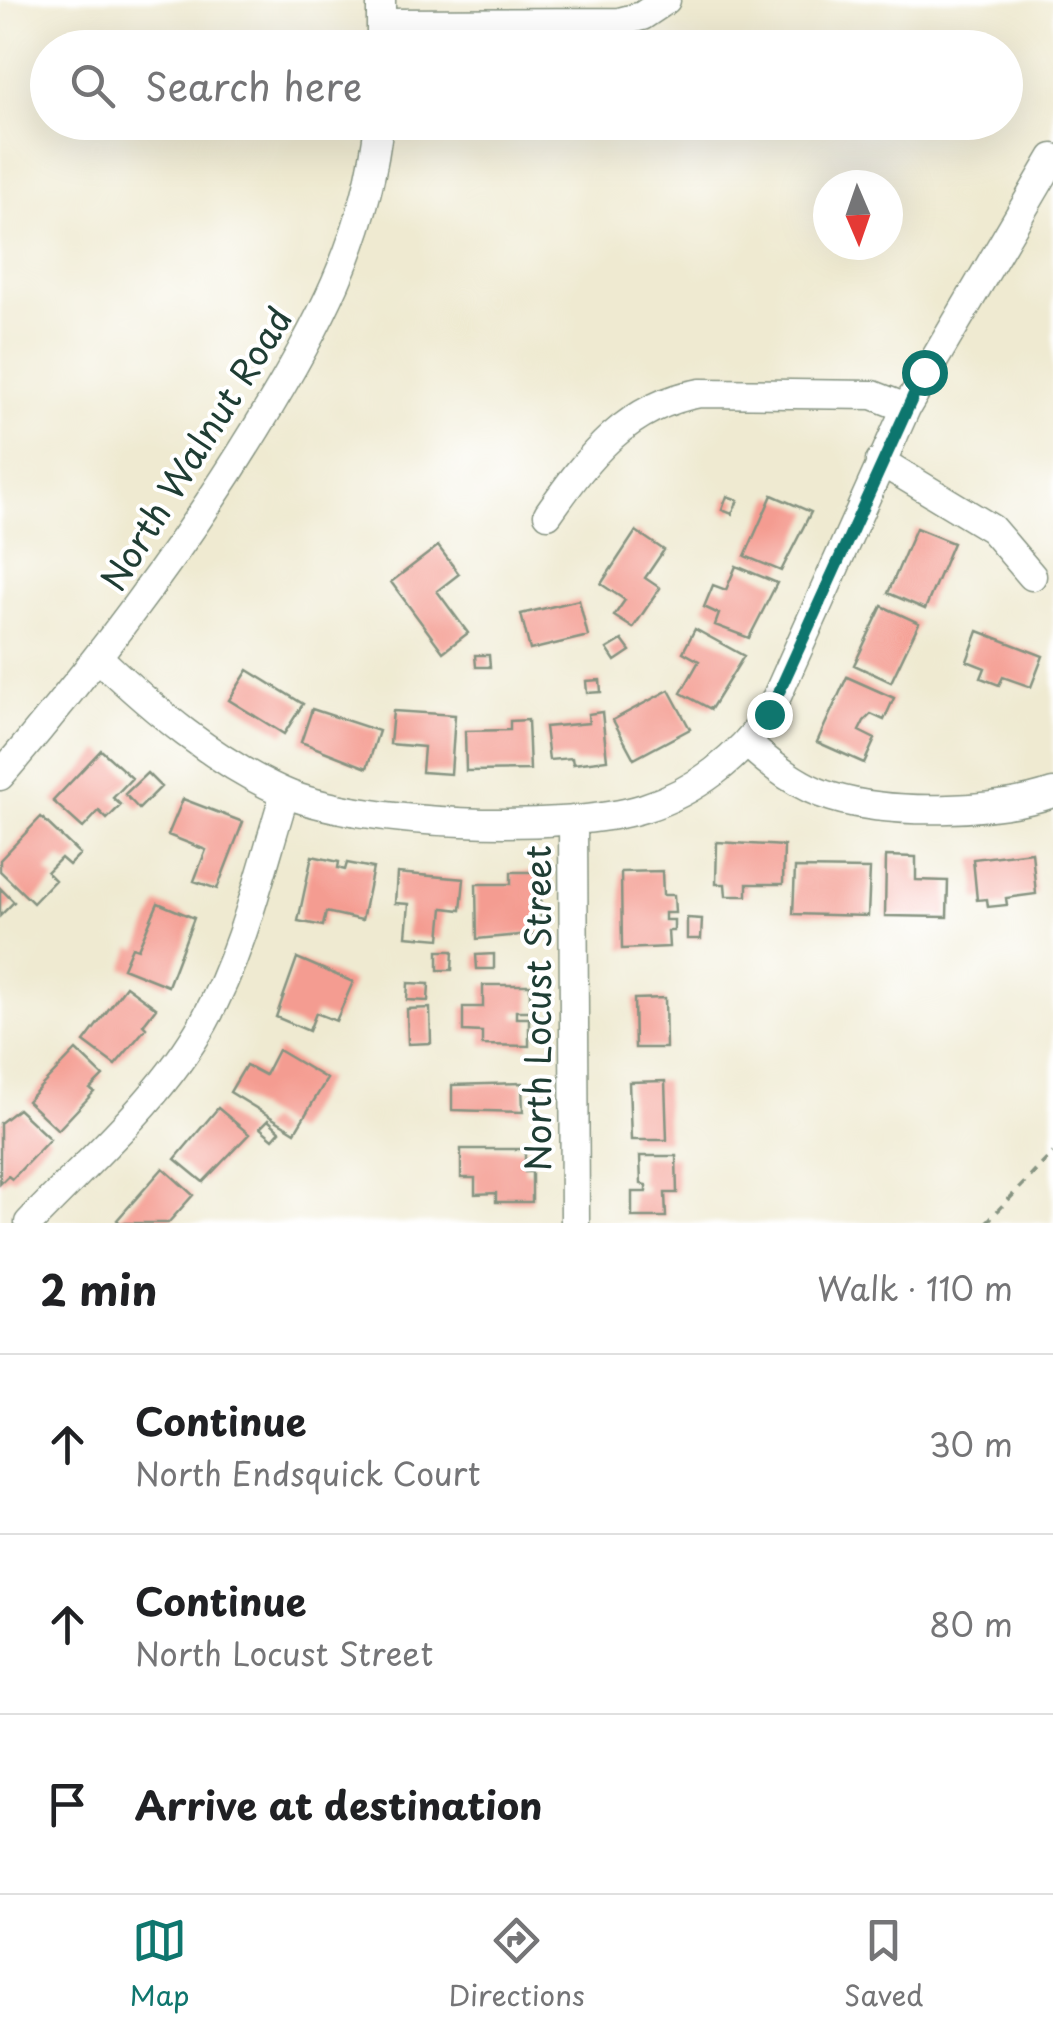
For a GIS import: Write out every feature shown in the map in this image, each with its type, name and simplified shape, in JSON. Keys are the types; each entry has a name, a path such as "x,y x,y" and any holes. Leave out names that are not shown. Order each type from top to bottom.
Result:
{"street":[{"path":"381,23 619,22 642,16 666,0"},
{"name":"North Walnut Road","path":"0,776 100,658 178,553 315,332 364,212 375,140"},
{"path":"548,514 588,457 617,429 673,398 700,393 872,394 906,408 1048,177"},
{"name":"North Locust Street","path":"575,1223 573,820 614,815 670,798 748,744 783,690 906,408"},
{"path":"880,461 992,529 1032,576"},
{"path":"100,658 199,743 285,793 353,813 404,819 573,820"},
{"path":"748,744 810,788 868,806 965,806 1053,793"},
{"path":"29,1223 145,1102 202,1025 241,935 285,793"}],"path":[{"path":"986,1223 1053,1154"}],"building":[{"path":"772,495 811,512 781,571 745,556"},
{"path":"727,496 738,500 732,514 722,510"},
{"path":"916,528 953,543 925,609 888,593"},
{"path":"636,531 664,550 645,578 660,588 633,628 614,616 625,600 601,584"},
{"path":"438,546 459,574 437,591 468,633 443,652 391,582"},
{"path":"736,566 777,583 749,638 715,625 719,614 704,607 713,585 726,590"},
{"path":"579,600 588,636 530,650 521,614"},
{"path":"882,606 919,623 891,682 854,665"},
{"path":"695,629 744,656 711,709 681,693 699,661 683,652"},
{"path":"978,631 1043,656 1031,687 1003,677 999,685 981,678 985,668 967,661"},
{"path":"622,640 630,651 615,661 607,649"},
{"path":"475,655 489,655 490,667 476,667"},
{"path":"248,670 303,704 284,734 229,700"},
{"path":"847,677 894,698 884,720 871,714 859,731 875,739 864,763 817,742"},
{"path":"600,680 601,692 587,693 586,681"},
{"path":"669,690 690,729 634,759 613,720"},
{"path":"312,709 379,731 367,768 301,742"},
{"path":"393,711 455,715 451,774 422,772 424,747 390,744"},
{"path":"602,712 607,760 573,764 572,758 549,760 545,727 589,723 588,714"},
{"path":"528,720 530,770 466,771 465,731 510,730 510,721"},
{"path":"101,750 132,778 113,798 121,805 107,819 99,811 83,828 53,801"},
{"path":"147,773 161,787 139,809 125,794"},
{"path":"183,799 243,822 217,889 194,881 206,850 168,835"},
{"path":"41,817 80,854 69,865 61,858 47,872 55,880 33,903 0,871 0,860"},
{"path":"717,842 784,846 783,884 747,884 747,896 726,896 725,884 716,884"},
{"path":"1032,852 1036,894 1006,898 1007,905 988,907 987,899 977,900 973,859"},
{"path":"312,856 339,862 338,868 345,870 347,863 373,868 362,920 326,912 323,926 298,921"},
{"path":"886,856 916,857 916,880 948,881 947,917 885,916"},
{"path":"795,868 870,869 868,916 793,914"},
{"path":"662,871 663,895 674,895 675,913 665,913 665,920 674,920 674,931 668,931 669,947 622,949 621,872"},
{"path":"511,872 540,872 541,933 477,939 476,884 511,884"},
{"path":"397,873 464,879 461,910 443,908 440,939 406,936 409,904 395,903"},
{"path":"0,888 14,902 0,916"},
{"path":"158,903 194,918 168,986 123,968 132,947 138,949"},
{"path":"687,918 702,919 701,939 687,939"},
{"path":"438,951 453,951 452,970 438,970"},
{"path":"494,954 494,969 477,969 476,955"},
{"path":"297,958 353,982 336,1021 316,1013 309,1031 276,1017"},
{"path":"408,983 429,984 428,1001 407,1000"},
{"path":"483,985 530,985 530,1011 516,1011 516,1018 529,1018 529,1046 482,1045 482,1032 463,1031 463,1007 483,1007"},
{"path":"126,986 156,1008 143,1025 146,1028 115,1065 84,1042"},
{"path":"665,998 666,1048 635,1048 634,999"},
{"path":"430,1008 431,1043 408,1044 407,1009"},
{"path":"76,1050 103,1076 90,1089 94,1092 58,1130 27,1101"},
{"path":"278,1050 327,1079 295,1132 230,1092 246,1065 265,1075"},
{"path":"665,1081 667,1140 631,1140 629,1082"},
{"path":"522,1083 523,1112 452,1110 452,1085"},
{"path":"218,1108 249,1134 203,1182 175,1159"},
{"path":"18,1109 50,1139 12,1179 8,1176 0,1184 0,1123"},
{"path":"268,1120 280,1131 273,1139 260,1128"},
{"path":"461,1149 525,1149 525,1172 532,1172 532,1202 496,1202 496,1193 475,1194 475,1178 461,1178"},
{"path":"640,1156 676,1156 677,1193 665,1193 666,1217 632,1217 632,1192 646,1192 646,1185 641,1184"},
{"path":"163,1168 193,1195 168,1223 120,1223 117,1220"}],"route":[{"path":"769,714 783,690 880,461 924,372"}]}
